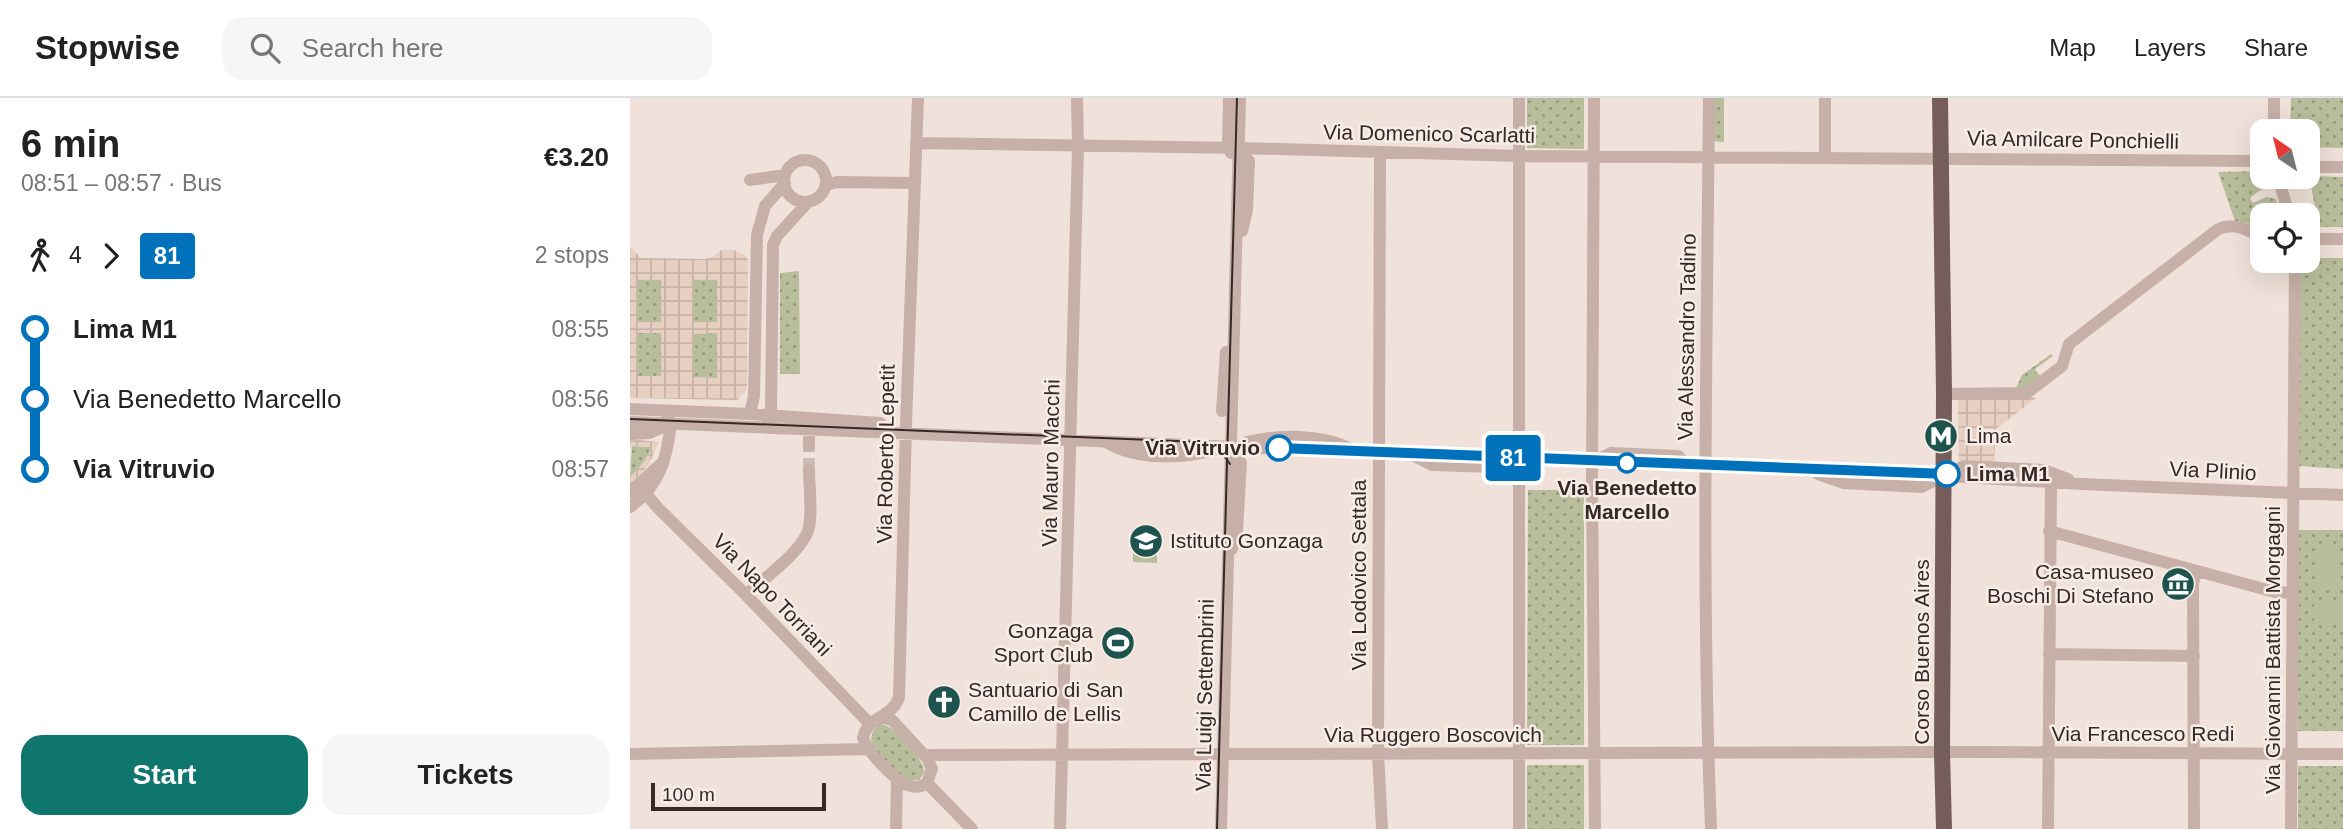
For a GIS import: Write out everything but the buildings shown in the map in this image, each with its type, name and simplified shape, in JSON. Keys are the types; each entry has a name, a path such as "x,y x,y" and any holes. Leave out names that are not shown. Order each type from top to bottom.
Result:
{"main road":[{"path":"1940,98 1944,394"},
{"name":"Corso Buenos Aires","path":"1944,394 1944,829"}],"street":[{"name":"Via Mauro Macchi","path":"1060,829 1078,146 1077,98"},
{"name":"Via Luigi Settembrini","path":"1229,98 1235,153"},
{"name":"Via Luigi Settembrini","path":"1235,153 1240,98"},
{"path":"1519,98 1519,829"},
{"path":"1594,98 1595,829"},
{"name":"Via Alessandro Tadino","path":"1709,98 1705,466 1711,829"},
{"path":"1825,98 1825,157"},
{"path":"2274,98 2274,119"},
{"name":"Via Roberto Lepetit","path":"875,720 896,706 900,695 906,428 919,100"},
{"name":"Via Domenico Scarlatti","path":"916,143 1235,153 1941,157"},
{"name":"Via Lodovico Settala","path":"1380,152 1378,754 1382,829"},
{"name":"Via Luigi Settembrini","path":"1221,829 1230,446 1223,430 1223,387 1225,356 1234,325 1236,248 1246,216 1249,161 1235,153"},
{"name":"Via Amilcare Ponchielli","path":"1941,157 2250,161"},
{"path":"750,414 754,396 757,235 765,206 793,164 808,160 821,168 826,185 820,196 808,202 774,242 767,421"},
{"path":"2320,167 2343,167"},
{"path":"750,180 785,179"},
{"path":"785,179 792,197 808,202"},
{"path":"826,185 837,182 914,183"},
{"path":"1944,394 2023,393 2033,390 2062,366 2069,344 2217,230 2232,226 2250,231"},
{"path":"2320,239 2343,239"},
{"name":"Via Giovanni Battista Morgagni","path":"2291,829 2295,273"},
{"path":"630,409 750,414 767,421"},
{"path":"630,507 646,494 657,479 664,461 671,423 662,410"},
{"path":"630,422 767,421 906,428 931,426 967,435 1103,441 1127,453 1151,455 1194,455 1230,446 1812,470 1844,483 1921,487 1945,475"},
{"path":"630,434 649,433 671,423"},
{"path":"809,424 809,446"},
{"path":"630,492 664,461"},
{"name":"Via Plinio","path":"1945,475 1964,466 2044,470 2077,483"},
{"path":"746,595 792,552 807,531 809,470"},
{"name":"Via Plinio","path":"1945,475 2343,495"},
{"path":"2048,829 2051,482"},
{"name":"Via Napo Torriani","path":"646,494 875,720 892,720 925,755"},
{"path":"2049,531 2274,592 2292,593"},
{"path":"2194,829 2193,584 2196,571"},
{"path":"2049,654 2194,656"},
{"path":"875,720 863,738 868,749 897,779 913,787 928,783"},
{"path":"630,754 868,749"},
{"name":"Via Ruggero Boscovich","path":"925,755 1942,752"},
{"name":"Via Francesco Redi","path":"1942,752 2343,754"},
{"path":"925,755 932,769 928,783"},
{"path":"896,829 897,779"},
{"path":"928,783 972,829"}],"green space":[{"path":"1527,98 1584,98 1584,149 1527,148"},
{"path":"1712,98 1724,98 1724,142 1712,141"},
{"path":"2291,98 2343,98 2343,148 2320,147 2320,119 2290,119"},
{"path":"2250,171 2250,189 2264,189 2250,198 2253,203 2250,203 2250,225 2235,221 2218,172"},
{"path":"2320,176 2343,177 2343,227 2320,227 2320,203 2314,203 2312,189 2320,189"},
{"path":"2267,197 2276,199 2277,203 2253,203"},
{"path":"2320,258 2343,258 2343,469 2298,466 2301,273 2320,273"},
{"path":"799,271 800,374 780,374 780,273"},
{"path":"638,280 661,280 661,322 638,322"},
{"path":"694,280 717,280 717,322 694,322"},
{"path":"638,333 661,333 661,377 638,376"},
{"path":"694,333 717,333 717,378 694,378"},
{"path":"2051,354 2053,356 2035,369 2040,376 2031,387 2016,388 2022,375"},
{"path":"632,446 652,447 644,462 630,478"},
{"path":"1528,490 1584,490 1584,745 1527,745"},
{"path":"2298,530 2343,530 2343,731 2298,731"},
{"path":"1133,537 1157,538 1157,563 1133,562"},
{"path":"2340,544 2341,590 2317,590 2317,545"},
{"path":"2343,602 2343,625 2314,625 2314,603"},
{"path":"880,724 900,736 920,759 924,773 919,780 905,780 878,754 871,739 873,731"},
{"path":"1527,765 1584,765 1584,829 1527,829"},
{"path":"2298,766 2343,766 2343,829 2298,829"}],"shaded area":[{"path":"630,246 640,257 646,258 706,259 721,250 734,250 745,255 748,260 746,391 737,400 630,398","holes":["638,280 661,280 661,322 638,322","694,280 717,280 717,322 694,322","638,333 661,333 661,376 638,376","717,333 717,378 694,377 694,334"]},
{"path":"2037,397 1996,429 1994,462 1959,461 1958,399"},
{"path":"630,439 659,442 648,466 630,485 630,478 644,462 652,447 632,446 630,449"}],"tunnel":[{"path":"809,446 809,470"}],"tram line":[{"path":"1217,829 1237,98"},
{"path":"630,419 1201,442 1219,449 1230,464"}],"bus line":[{"name":"81","path":"1279,448 1944,476 1947,474"}],"place":[{"name":"Lima","path":"1941,436"},
{"name":"Via Vitruvio","path":"1279,448"},
{"name":"Via Benedetto Marcello","path":"1627,463"},
{"name":"Lima M1","path":"1947,474"},
{"name":"Istituto Gonzaga","path":"1146,541"},
{"name":"Casa-museo Boschi Di Stefano","path":"2178,584"},
{"name":"Gonzaga Sport Club","path":"1118,643"},
{"name":"Santuario di San Camillo de Lellis","path":"944,702"}]}
